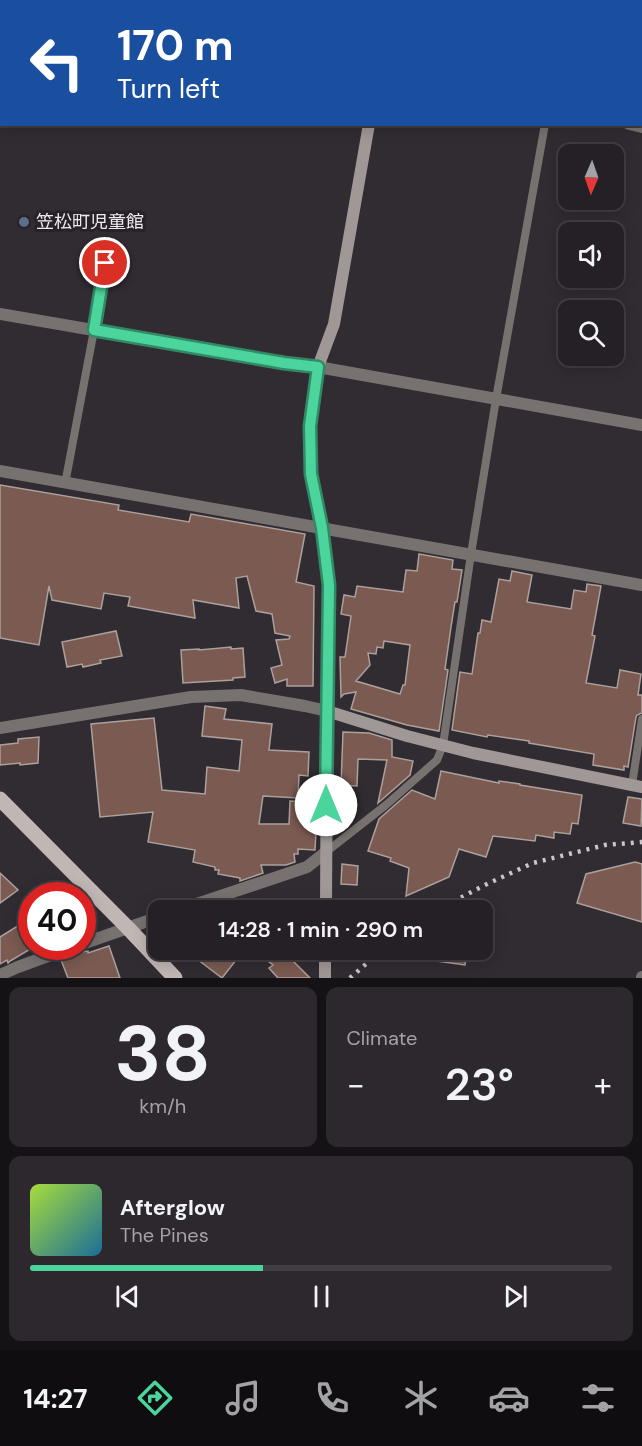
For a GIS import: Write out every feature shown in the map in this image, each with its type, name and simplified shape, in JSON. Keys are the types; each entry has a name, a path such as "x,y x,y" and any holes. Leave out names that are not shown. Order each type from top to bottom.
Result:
{"main road":[{"path":"0,799 175,978"}],"street":[{"path":"326,900 329,585 322,528 311,474 310,426 318,367 334,324 369,126"},
{"path":"0,314 318,367 642,425"},
{"path":"0,471 642,585"},
{"path":"0,728 191,697 241,695 327,711 407,736 473,753 637,786"},
{"path":"209,900 307,867 326,852"},
{"path":"96,939 148,921"},
{"path":"0,975 37,960"},
{"path":"325,960 325,978"}],"lane":[{"path":"326,852 386,805 437,760 443,745 496,399 546,126"},
{"path":"65,484 108,241"},
{"path":"637,786 642,719"}],"building":[{"path":"0,485 119,505 118,510 189,522 191,514 305,534 296,582 314,586 313,686 287,686 287,679 275,683 271,668 282,665 276,640 289,639 290,636 275,633 272,614 256,611 247,576 236,578 239,608 193,600 195,618 128,606 130,597 104,593 101,609 52,600 49,586 39,645 0,638"},
{"path":"419,554 453,560 452,569 462,570 445,669 448,670 439,731 407,725 351,709 356,692 344,694 341,697 340,657 345,657 351,616 341,614 344,595 355,597 357,586 403,592 406,570 417,571","holes":["384,641 410,645 405,685 400,694 356,681 370,665 368,653 376,654 377,647 383,648"]},
{"path":"512,571 532,575 527,602 571,609 574,590 586,592 587,584 601,586 586,683 617,688 620,670 641,674 638,695 642,695 642,713 636,717 628,767 624,766 624,770 593,765 594,754 529,743 529,741 488,735 487,737 452,730 460,672 472,674 482,620 491,622 499,579 510,581"},
{"path":"116,631 122,656 100,660 101,663 83,667 82,664 67,667 62,642"},
{"path":"231,647 231,649 243,648 245,677 233,678 233,680 183,683 181,650"},
{"path":"205,706 226,709 224,719 272,724 269,750 309,752 308,776 299,775 298,798 263,796 259,824 289,824 290,801 310,802 310,814 317,815 315,850 298,849 298,854 294,854 295,862 286,865 261,865 263,873 240,881 240,878 218,874 219,870 215,870 215,867 193,862 195,850 148,842 153,812 100,817 91,724 154,718 162,790 205,794 207,767 239,771 242,740 202,736"},
{"path":"343,732 369,733 392,740 392,757 413,761 410,775 378,803 387,760 358,759 357,786 341,785"},
{"path":"39,737 38,763 0,765 0,745 18,743 18,739"},
{"path":"441,771 499,783 499,781 520,784 582,795 578,824 572,823 570,834 554,832 554,838 536,835 535,841 493,836 486,857 459,849 449,877 406,896 409,868 390,861 391,858 368,851 379,819 412,790 435,799"},
{"path":"628,797 642,799 641,826 623,823"},
{"path":"635,862 642,864 642,922 577,903 586,874"},
{"path":"342,864 358,866 357,885 341,884"},
{"path":"0,873 18,890 0,903"},
{"path":"18,926 18,956 8,963 7,960 0,964 0,937"},
{"path":"109,946 120,978 68,978 61,960 96,960 96,950"},
{"path":"198,960 236,960 222,978"},
{"path":"267,960 292,960 310,978 278,978 269,968 273,965"},
{"path":"429,960 466,960 465,965"}],"railway":[{"path":"456,900 533,863 605,845 642,842"},
{"path":"350,978 371,960"}],"place":[{"name":"笠松町児童館","path":"24,222"}],"route":[{"path":"105,263 94,330 318,367 310,426 311,474 322,528 329,585 326,805"}]}
